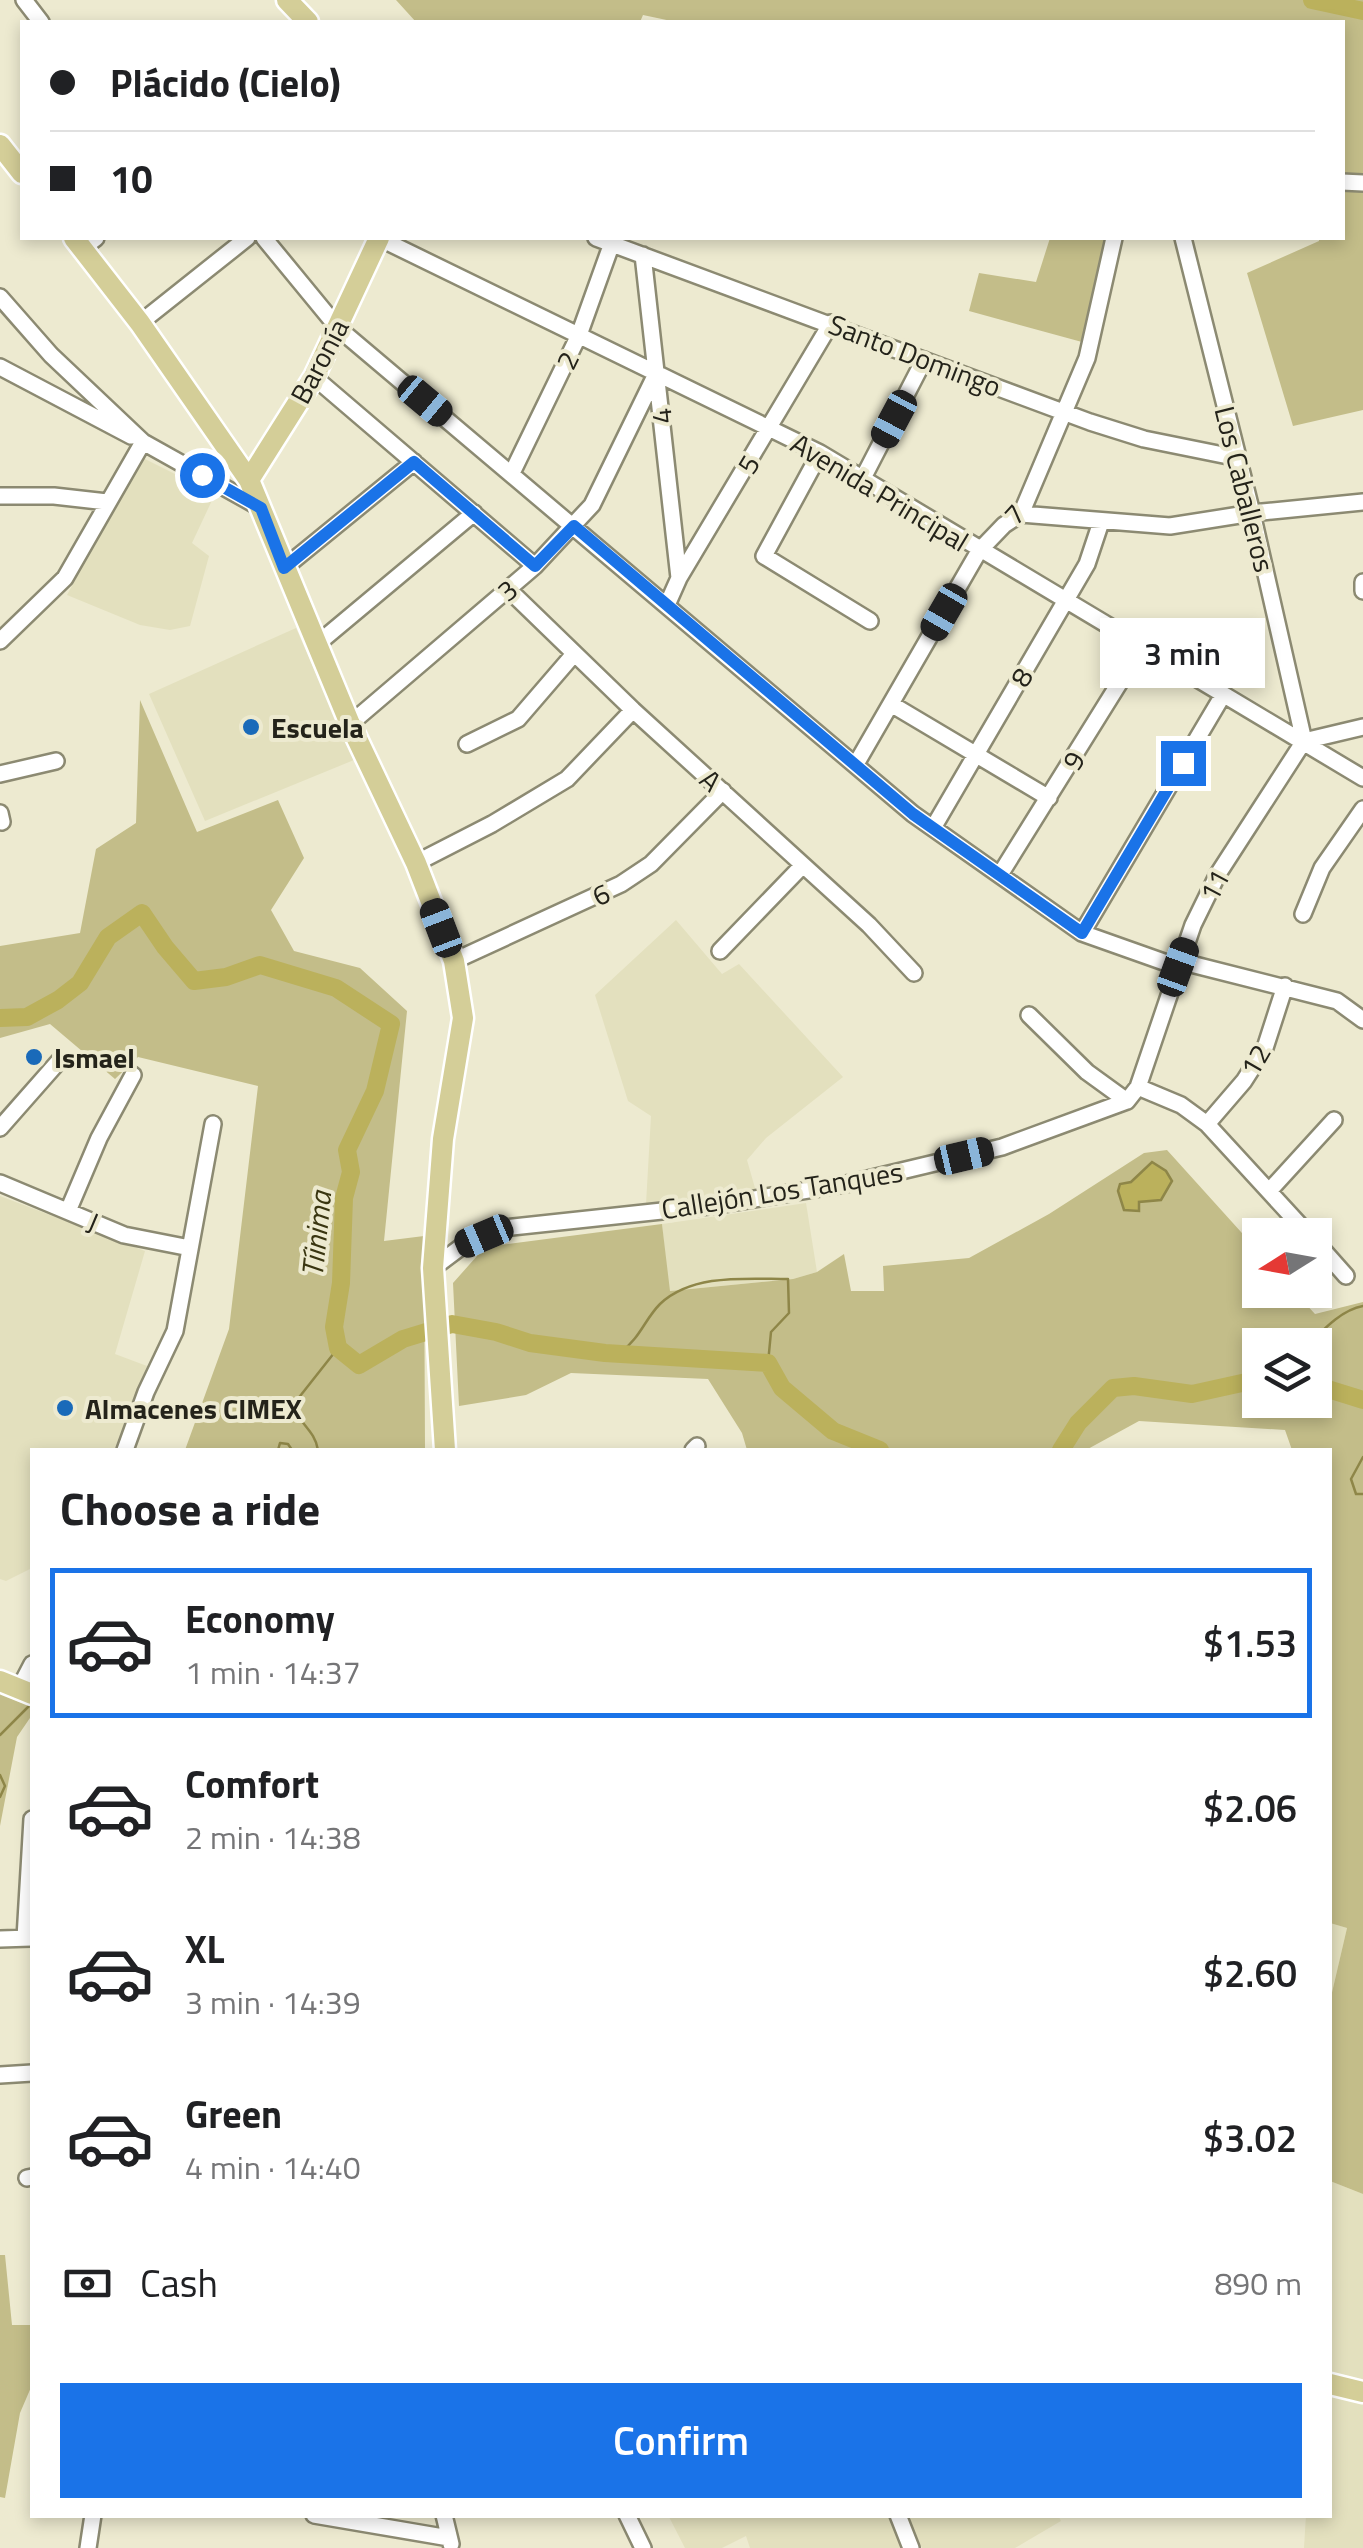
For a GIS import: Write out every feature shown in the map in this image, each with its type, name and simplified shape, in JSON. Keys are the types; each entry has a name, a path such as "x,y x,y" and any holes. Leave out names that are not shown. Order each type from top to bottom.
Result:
{"main road":[{"path":"287,0 306,20"},
{"path":"0,145 20,170"},
{"name":"Baronía","path":"250,480 314,377 378,240"},
{"path":"84,241 250,480 316,645 416,863 454,961 463,1018 460,1056 443,1139 433,1268 444,1448"},
{"path":"1332,2384 1363,2392"}],"street":[{"path":"24,0 39,20"},
{"path":"140,323 244,240"},
{"path":"266,240 338,328 933,828 1082,933 1178,967 1190,964 1337,1001 1363,1020"},
{"name":"Avenida Principal","path":"383,240 820,454 1363,778"},
{"name":"Santo Domingo","path":"604,240 1065,412 1144,439 1238,458"},
{"name":"2","path":"512,474 579,335 604,240"},
{"name":"7","path":"856,764 979,551 1004,525 1022,514 1087,358 1114,240"},
{"name":"Los Caballeros","path":"1184,240 1304,741"},
{"name":"4","path":"643,256 679,578"},
{"path":"0,296 50,355 143,442"},
{"name":"5","path":"667,605 679,578 831,323"},
{"path":"863,478 924,360"},
{"path":"0,367 261,508"},
{"name":"3","path":"350,724 535,566 574,526 592,505 656,374"},
{"path":"314,377 535,566"},
{"path":"0,641 65,578 143,442"},
{"path":"820,454 764,556 870,621"},
{"path":"284,568 414,462"},
{"path":"0,496 54,496 106,502"},
{"path":"1022,514 1170,526 1252,512 1363,502"},
{"path":"316,645 474,513"},
{"name":"8","path":"933,828 1087,564 1101,522"},
{"path":"1363,582 1363,591"},
{"name":"A","path":"508,589 633,710 869,925 914,972"},
{"name":"9","path":"1001,873 1143,645"},
{"path":"467,744 518,719 574,654"},
{"path":"1082,933 1223,695"},
{"path":"891,704 1049,798"},
{"path":"416,863 567,779 633,710"},
{"path":"1304,741 1363,727"},
{"name":"11","path":"1132,1095 1178,967 1218,874 1304,741"},
{"path":"0,774 56,760"},
{"name":"6","path":"454,961 622,884 651,864 723,791"},
{"path":"1303,914 1322,868 1363,809"},
{"path":"720,951 803,866"},
{"name":"12","path":"1207,1124 1244,1081 1264,1048 1285,986"},
{"path":"1029,1015 1087,1072 1132,1095 1181,1105 1207,1124 1295,1218"},
{"path":"0,1128 59,1061"},
{"path":"68,1211 99,1138 133,1075"},
{"name":"Callejón Los Tanques","path":"433,1268 465,1244 503,1228 718,1205 851,1183 1002,1148 1132,1095"},
{"path":"1270,1190 1334,1120"},
{"path":"126,1448 174,1331 213,1124"},
{"name":"J","path":"0,1183 124,1235 190,1248"},
{"path":"1332,1260 1346,1276"},
{"path":"0,1939 29,1938 30,1898"},
{"path":"0,2075 30,2073"},
{"path":"88,2548 92,2518"},
{"path":"328,2518 444,2543"},
{"path":"628,2518 643,2548"},
{"path":"899,2518 912,2548"}],"shaded area":[{"path":"396,0 1363,0 1363,410 1293,426 1247,273 1319,240 1345,240 1345,20 667,20 643,15 641,20 414,20"},
{"path":"1049,240 1108,240 1082,342 969,311 979,273 1036,282"},
{"path":"141,457 215,494 192,543 209,556 190,626 170,630 140,625 67,595"},
{"name":"Escuela","path":"296,628 354,760 205,821 149,694"},
{"path":"140,700 197,832 278,800 304,858 271,910 294,951 360,968 407,1011 384,1241 424,1236 425,1448 186,1448 229,1329 258,1086 138,1057 115,1079 50,1024 0,1038 0,946 80,933 96,849 136,823"},
{"path":"676,920 722,974 739,964 843,1077 766,1138 747,1160 757,1195 646,1204 651,1116 628,1101 595,995"},
{"path":"1167,1150 1242,1233 1242,1308 1310,1308 1315,1314 1363,1302 1363,2194 1332,2182 1332,1992 1347,1928 1332,1924 1332,1448 1291,1448 1285,1430 1139,1421 1090,1448 746,1448 742,1433 708,1379 571,1373 526,1395 459,1406 453,1283 485,1247 662,1224 670,1291 793,1279 817,1272 844,1254 851,1291 884,1291 883,1266 969,1258 1049,1214 1144,1153"},
{"path":"1152,1162 1166,1171 1172,1181 1161,1200 1139,1202 1139,1211 1124,1210 1118,1191 1120,1184 1131,1182"},
{"name":"Almacenes CIMEX","path":"0,1196 145,1251 115,1354 147,1366 115,1448 30,1448 30,1569 6,1581 0,1579"},
{"path":"806,1203 817,1272 793,1279 669,1291 662,1224"},
{"path":"30,1676 30,1718 17,1737 0,1826 0,1681 23,1688"},
{"path":"1332,1924 1347,1928 1332,1992"},
{"path":"1332,2182 1363,2194 1363,2380 1332,2372"},
{"path":"0,2255 5,2255 12,2325 30,2325 30,2390 20,2413 5,2498 0,2497"},
{"path":"1332,2396 1363,2402 1363,2548 1304,2548 1306,2518 1332,2518"},
{"path":"670,2518 890,2518 902,2548 750,2548 746,2536 722,2548 685,2548"},
{"path":"908,2518 1061,2521 1015,2548 922,2548"}],"waterway":[{"path":"1312,0 1363,11"},
{"name":"Tíinima","path":"0,1018 27,1017 58,1000 80,983 108,937 142,913 194,981 226,977 260,965 336,988 391,1024 375,1091 347,1150 351,1172 344,1198 341,1283 334,1327 338,1348 359,1365 403,1339 452,1324 530,1343 605,1353 768,1363 782,1388 833,1431 875,1448"},
{"path":"621,1352 660,1304 688,1287 721,1280 788,1279 789,1313 771,1332 768,1363"},
{"name":"Tíinima","path":"1325,1328 1363,1306"},
{"path":"317,1448 293,1405 338,1348"},
{"name":"Tíinima","path":"1062,1448 1078,1423 1113,1388 1134,1386 1192,1394 1242,1383"},
{"name":"Tíinima","path":"1332,1390 1363,1400"},
{"path":"279,1448 280,1443 291,1448"},
{"name":"Tíinima","path":"1363,1457 1351,1479 1356,1494 1363,1494"},
{"path":"0,1735 30,1705"},
{"path":"0,1775 5,1786 0,1797"}],"place":[{"name":"Escuela","path":"251,727"},
{"name":"Ismael","path":"34,1057"},
{"name":"Almacenes CIMEX","path":"65,1408"}],"route":[{"path":"202,475 261,508 284,568 414,462 535,566 574,526 913,814 1082,933 1183,763"}]}
